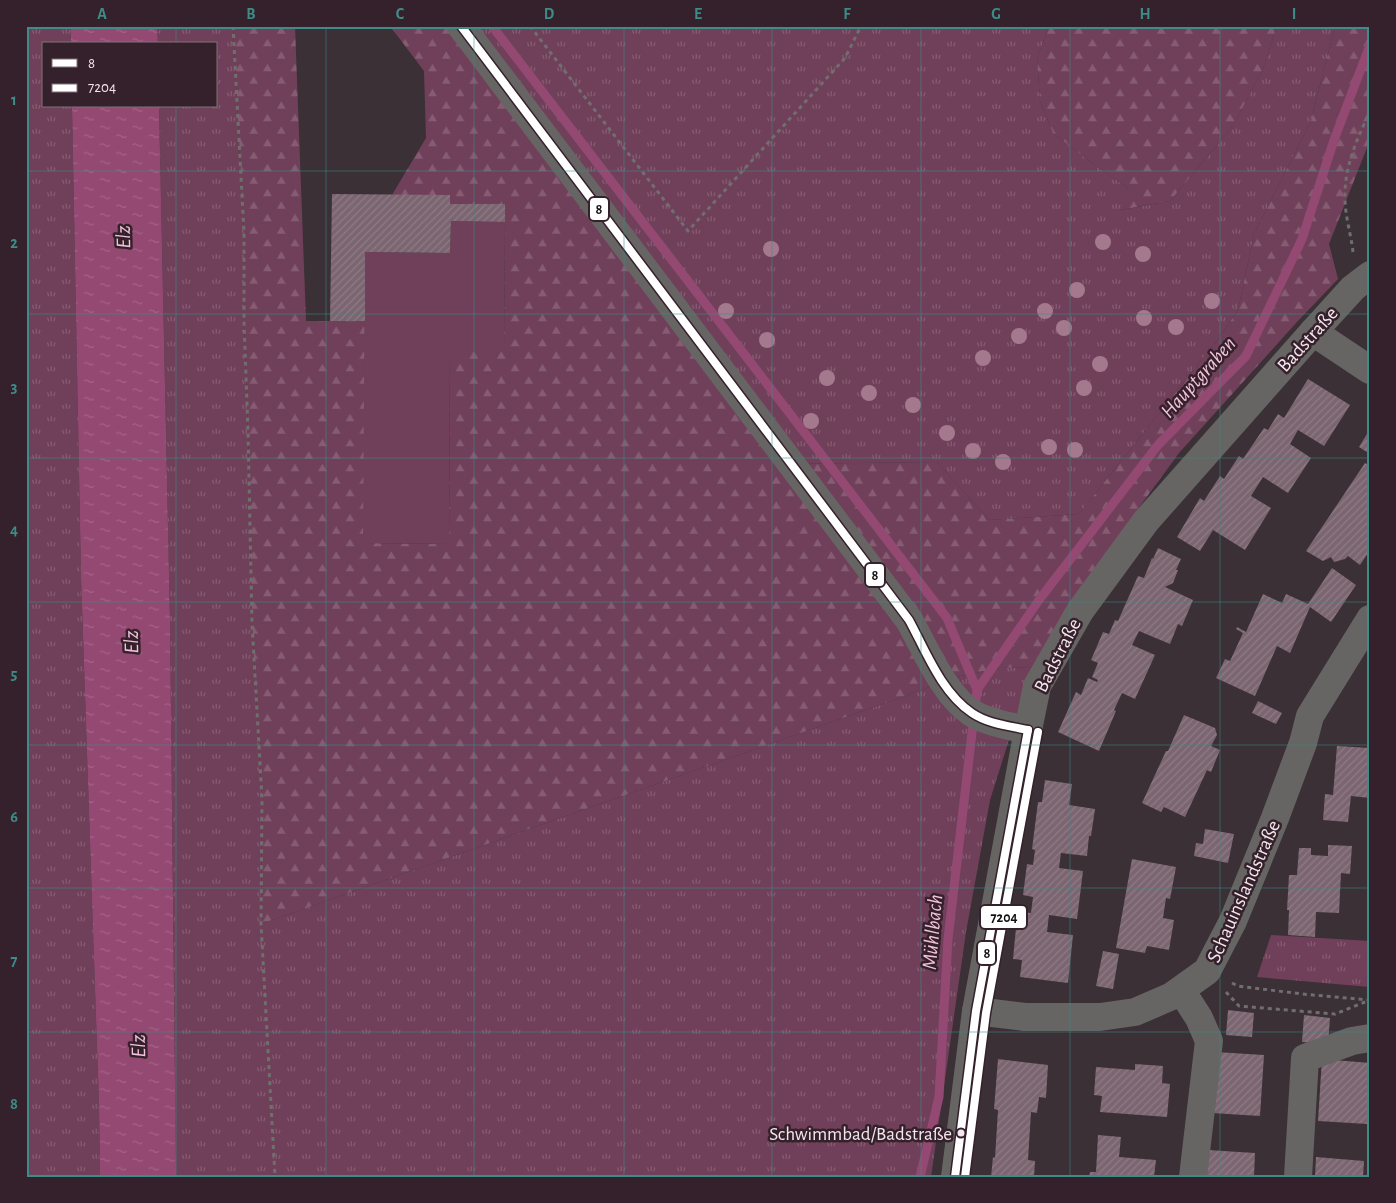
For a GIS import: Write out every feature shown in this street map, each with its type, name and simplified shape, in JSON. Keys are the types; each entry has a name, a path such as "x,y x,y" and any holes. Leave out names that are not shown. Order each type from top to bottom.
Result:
{"street":[{"path":"461,26 909,620 942,680 960,704 973,714 1016,728"},
{"name":"Badstraße","path":"955,1177 976,1011 1016,728 1037,686 1080,611 1146,521 1313,332 1361,281"},
{"path":"1313,332 1370,370"},
{"name":"Schauinslandstraße","path":"976,1011 1025,1016 1100,1017 1135,1012 1172,996 1207,971 1233,921 1275,818 1303,743 1310,716 1370,619"},
{"path":"1181,990 1199,1018 1209,1041 1193,1177"},
{"path":"1298,1177 1306,1058 1352,1041 1370,1038"}],"path":[{"path":"233,26 244,233 244,322 252,623 262,800 261,924 275,1177"},
{"path":"530,26 688,231 845,58 861,26"},
{"path":"1361,281 1353,250 1345,197 1353,152 1370,112"},
{"path":"1207,971 1238,986 1370,1000"},
{"path":"1207,971 1239,1006 1334,1014 1370,1000"}],"green space":[{"path":"26,26 71,26 71,42 42,42 42,108 72,108 81,577 100,1177 26,1177"},
{"path":"157,26 233,26 244,233 244,322 252,623 262,799 261,924 925,689 942,680 1000,668 1032,667 990,800 966,932 931,1177 176,1177 170,620 159,108 218,108 218,42 158,42"},
{"path":"233,26 295,26 306,321 365,321 364,543 449,544 450,351 504,352 505,204 450,204 449,195 392,195 426,138 424,71 390,26 448,26 778,464 937,462 989,520 1079,514 1219,338 1238,310 1254,234 1311,121 1335,26 1370,26 1370,140 1329,244 1338,279 1179,453 1138,509 1032,667 1000,668 942,680 925,689 261,924 262,799 252,623 244,322 244,233"},
{"path":"448,26 1049,26 1037,58 1040,101 1053,133 1128,188 1121,210 1170,201 1233,126 1263,69 1277,26 1335,26 1311,121 1254,234 1238,310 1219,338 1079,514 989,520 937,462 779,464"},
{"path":"1049,26 1277,26 1263,69 1233,126 1170,201 1120,210 1128,188 1053,133 1040,101 1037,58"},
{"path":"451,221 505,222 504,352 450,352 449,544 363,543 365,252 450,253"},
{"path":"1271,935 1370,941 1370,987 1257,977"}],"water":[{"path":"71,26 157,26 158,42 71,42"},
{"name":"Elz","path":"72,108 159,108 170,620 176,1177 100,1177 81,577"}],"building":[{"path":"332,194 450,195 450,204 505,204 505,222 451,221 450,253 365,252 365,321 330,321"},
{"path":"1308,379 1350,405 1324,446 1298,430 1290,444 1311,458 1288,493 1263,477 1251,496 1271,508 1245,550 1213,530 1200,551 1177,537 1200,498 1204,501 1220,476 1224,479 1239,456 1243,459 1264,428 1268,430 1278,414 1284,418"},
{"path":"1370,429 1370,454 1359,447"},
{"path":"1365,463 1370,466 1370,550 1360,565 1348,556 1345,559 1334,562 1331,557 1323,561 1306,551"},
{"path":"1158,548 1181,559 1173,583 1165,587 1193,600 1182,626 1178,624 1170,644 1139,631 1132,645 1155,655 1135,699 1122,693 1099,751 1058,732 1076,692 1081,695 1088,678 1097,682 1098,680 1092,677 1098,663 1091,660 1103,632 1109,634 1115,620 1118,621 1138,576 1144,578"},
{"path":"1332,568 1356,585 1331,622 1310,607 1290,653 1277,646 1255,696 1216,678 1225,659 1230,661 1243,633 1236,629 1237,627 1246,632 1263,594 1282,603 1286,594 1308,604"},
{"path":"1258,701 1282,713 1276,724 1252,713"},
{"path":"1184,715 1215,728 1217,735 1211,746 1220,750 1211,772 1207,770 1185,817 1164,807 1161,812 1142,803"},
{"path":"1337,746 1370,748 1370,798 1351,796 1348,822 1323,820 1325,794 1333,795"},
{"path":"1045,780 1072,784 1069,805 1095,809 1087,856 1061,853 1059,868 1083,871 1077,919 1049,915 1047,932 1073,935 1068,983 1020,977 1022,960 1013,959 1016,928 1022,929 1024,912 1031,913 1033,897 1023,895 1027,864 1033,865 1035,850 1032,849 1038,802 1042,802"},
{"path":"1205,829 1234,834 1228,863 1194,856 1196,843 1203,844"},
{"path":"1328,845 1352,846 1350,874 1341,873 1339,913 1316,912 1315,937 1288,935 1289,875 1297,875 1299,848 1311,848 1311,855 1328,856"},
{"path":"1132,859 1176,867 1170,899 1166,898 1163,918 1174,920 1169,950 1147,946 1145,953 1116,948"},
{"path":"1103,951 1119,954 1113,989 1096,986"},
{"path":"1228,1010 1254,1013 1252,1037 1226,1035"},
{"path":"1304,1015 1330,1018 1328,1044 1302,1042"},
{"path":"1216,1052 1264,1055 1260,1116 1212,1113"},
{"path":"998,1059 1048,1065 1046,1098 1039,1097 1037,1113 1031,1112 1028,1160 1035,1161 1034,1177 991,1177 993,1157 995,1158 998,1110 994,1109"},
{"path":"1322,1059 1370,1063 1367,1124 1318,1121"},
{"path":"1135,1064 1163,1066 1162,1083 1170,1084 1167,1117 1100,1112 1102,1096 1094,1095 1096,1067 1135,1070"},
{"path":"1098,1135 1121,1137 1119,1157 1156,1160 1154,1177 1089,1177 1090,1172 1096,1172"},
{"path":"1208,1150 1255,1153 1254,1177 1206,1177"},
{"path":"1316,1157 1364,1161 1363,1177 1315,1177"}],"waterway":[{"path":"492,26 947,618 977,690"},
{"name":"Hauptgraben","path":"920,1177 939,1097 948,939 977,690 1039,600 1158,445 1246,356 1302,239 1334,140 1370,45"}],"transit line":[{"name":"8","path":"461,26 909,620 935,670 951,694 978,717 1028,730"},
{"name":"8","path":"955,1177 976,1011 1028,730"},
{"name":"7204","path":"965,1177 986,1013 1038,732"}],"place":[{"name":"Schwimmbad/Badstraße","path":"961,1133"}],"water label":[{"name":"Mühlbach","path":"932,932"}]}
